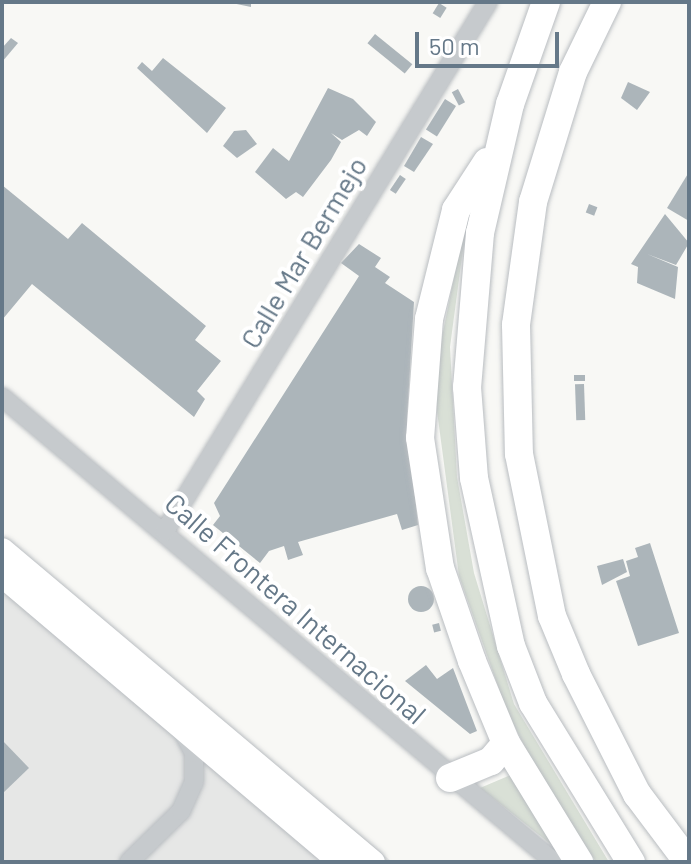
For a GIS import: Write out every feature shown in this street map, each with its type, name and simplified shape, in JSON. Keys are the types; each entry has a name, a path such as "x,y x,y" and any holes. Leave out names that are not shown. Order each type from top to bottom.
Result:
{"highway":[{"path":"546,2 499,145 480,233 469,346 482,529 533,703 631,862"},
{"path":"607,2 573,72 533,202 516,325 519,454 552,616 576,674 637,794 688,862"},
{"path":"499,145 456,210 429,319 420,438 440,568 506,743 579,862"},
{"path":"450,778 491,761 506,743"}],"main road":[{"path":"2,550 373,862"},
{"path":"2,575 341,862"}],"street":[{"name":"Calle Mar Bermejo","path":"165,531 488,2"},
{"name":"Calle Frontera Internacional","path":"2,397 165,531 450,778 554,862"},
{"path":"129,862 181,811 194,782 194,753 151,676"}],"shaded area":[{"path":"469,204 450,347 457,477 474,573 514,704 609,862 596,862 539,776 506,709 459,576 433,381"},
{"path":"2,538 241,736 392,862 2,862"},
{"path":"518,772 572,861 480,788"}],"building":[{"path":"227,2 251,2 251,7"},
{"path":"439,3 447,8 440,18 433,13"},
{"path":"375,34 412,64 405,74 367,43"},
{"path":"11,38 18,43 2,62 2,48"},
{"path":"163,58 226,108 207,133 137,68 142,62 152,71"},
{"path":"628,82 650,92 637,110 621,98"},
{"path":"328,88 353,99 376,122 367,136 359,130 342,140 331,133 341,142 331,160 303,197 296,192 286,199 255,172 273,148 289,161"},
{"path":"458,89 465,102 459,106 452,92"},
{"path":"445,99 456,106 437,136 426,130"},
{"path":"246,130 257,144 237,158 223,146 234,131"},
{"path":"421,137 433,144 414,172 404,166"},
{"path":"689,172 689,221 667,208"},
{"path":"400,175 406,179 396,194 390,190"},
{"path":"2,185 68,239 82,223 206,326 195,340 221,361 197,391 205,399 194,417 32,284 2,320"},
{"path":"589,204 597,207 594,216 586,212"},
{"path":"665,214 689,243 676,265 647,254 678,267 675,299 637,283 638,267 631,264"},
{"path":"359,244 381,258 375,267 390,277 385,283 414,302 407,419 418,525 402,530 397,514 298,542 303,555 288,560 284,546 269,551 260,563 213,525 220,516 214,503 359,276 341,263"},
{"path":"574,375 585,375 585,381 574,381"},
{"path":"575,384 584,384 585,420 576,420"},
{"path":"650,543 679,633 638,646 616,581 630,576 626,561 638,557 635,548"},
{"path":"623,559 627,572 602,585 597,566"},
{"path":"421,586 430,590 434,599 430,608 421,612 412,608 408,599 412,590"},
{"path":"439,623 441,631 434,632 432,625"},
{"path":"426,665 437,679 453,668 477,731 470,734 405,681"},
{"path":"2,740 29,768 2,794"}]}
